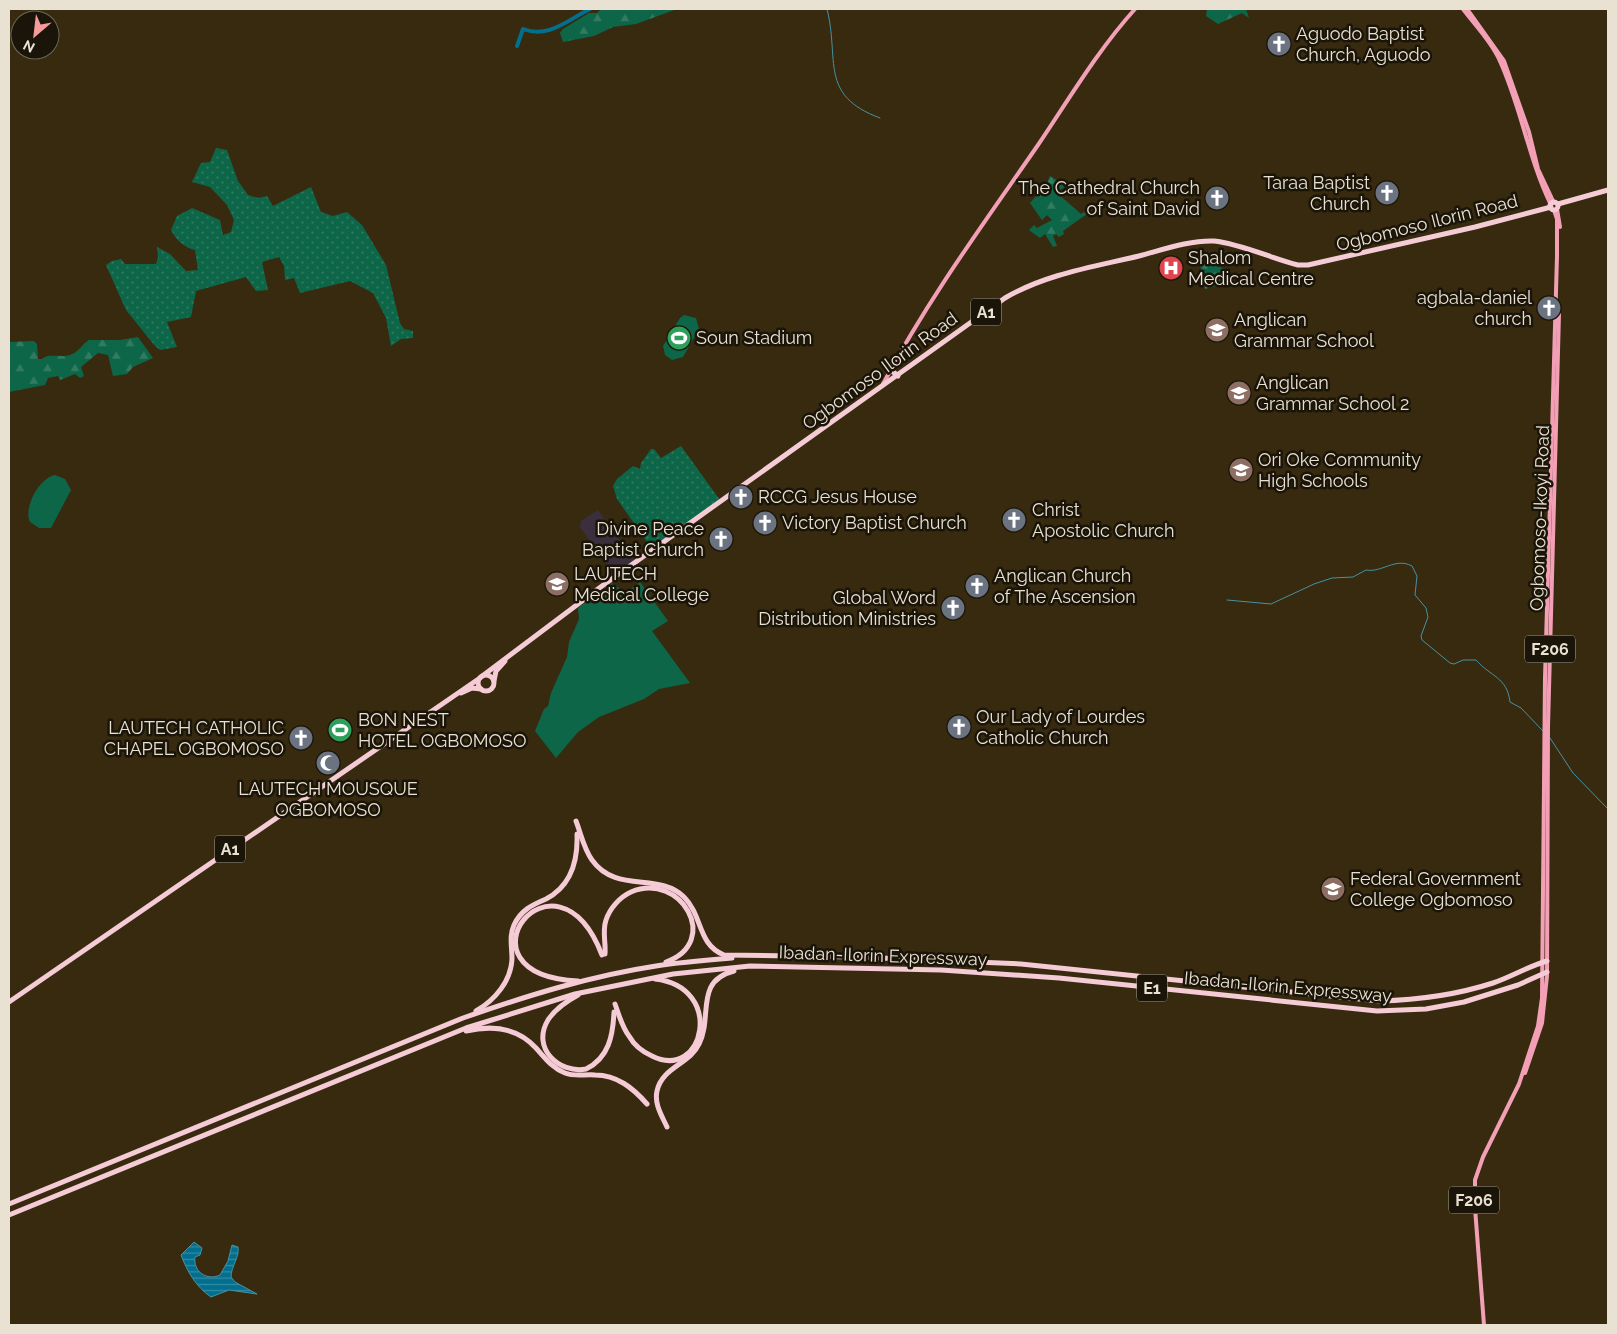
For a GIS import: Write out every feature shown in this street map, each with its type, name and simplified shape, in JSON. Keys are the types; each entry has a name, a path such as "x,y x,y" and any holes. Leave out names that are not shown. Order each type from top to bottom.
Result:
{"highway":[{"name":"A1","path":"1555,206 1608,191"},
{"name":"Ogbomoso Ilorin Road","path":"509,656 602,586 1005,298 1027,286 1048,278 1161,250 1210,241 1228,244 1298,265 1308,265 1466,229 1555,206"},
{"path":"891,370 898,376"},
{"name":"A1","path":"9,1002 509,656"},
{"name":"A1","path":"494,682 496,671 509,656"},
{"path":"489,675 494,682 491,689 482,689 478,684 480,677 489,675"},
{"name":"A1","path":"451,697 472,688 482,689"},
{"path":"576,821 587,851 600,869 622,880 673,889 691,904 703,936 712,948 724,955 750,956"},
{"path":"463,1018 485,1006 504,985 512,960 511,937 514,925 528,908 558,891 570,876 578,849 577,834"},
{"path":"583,981 554,978 541,974 526,963 516,945 516,933 521,921 529,912 539,907 564,910 580,920 590,931 603,955 606,921 618,901 633,891 655,888 673,895 681,901 691,915 693,935 684,951 673,960 655,966"},
{"path":"9,1204 463,1018 583,981 655,966 750,956"},
{"name":"Ibadan-Ilorin Expressway","path":"750,956 825,956 1021,964 1379,1001 1412,1000 1462,992 1545,962"},
{"path":"9,1215 506,1014 587,991 650,978 750,966"},
{"path":"668,1127 656,1100 659,1084 671,1069 692,1055 698,1046 704,1035 707,997 716,980 726,973 750,966"},
{"name":"Ibadan-Ilorin Expressway","path":"750,966 881,968 1015,974 1377,1011 1426,1009 1458,1004 1518,985 1545,972"},
{"path":"615,1004 628,1036 647,1054 669,1061 688,1054 696,1042 701,1027 696,1002 682,987 672,982 650,978"},
{"path":"587,991 564,1004 548,1021 543,1033 543,1042 552,1060 571,1070 592,1066 602,1057 609,1044 614,1012"},
{"path":"451,1035 490,1027 514,1032 528,1040 557,1069 574,1075 596,1074 617,1079 628,1086 647,1104"}],"main road":[{"path":"881,388 945,279 1089,69 1135,9"},
{"path":"1463,9 1498,57 1524,130 1536,172 1555,206"},
{"path":"1467,9 1504,61 1529,132 1538,169 1555,206"},
{"name":"Ogbomoso-Ikoyi Road","path":"1484,1325 1475,1208 1475,1180 1483,1157 1519,1084 1538,1026 1545,972 1547,733 1557,340 1557,227 1555,206"}],"shaded area":[{"path":"598,510 635,561 615,576 580,527 581,521"}],"green space":[{"path":"601,9 677,9 636,24 613,27 594,36 563,42 560,33 563,29 589,13 597,13"},
{"path":"1207,9 1246,9 1249,18 1242,13 1218,24 1206,16"},
{"path":"216,148 227,150 238,181 248,195 258,198 267,196 273,206 311,187 321,212 333,216 347,212 362,225 386,265 400,323 404,329 413,331 413,338 401,339 391,346 386,318 373,293 350,281 300,293 294,278 285,280 284,266 279,257 262,262 268,290 256,291 246,277 196,291 191,317 167,322 177,347 160,350 155,346 126,310 106,265 121,259 125,264 156,264 158,257 157,247 170,254 186,271 198,270 195,250 181,243 171,230 177,216 192,208 220,220 223,235 231,232 234,220 227,205 210,187 192,182 201,163 210,162"},
{"path":"1050,176 1067,186 1056,192 1081,214 1084,212 1087,214 1063,231 1064,234 1059,237 1056,234 1053,236 1057,246 1053,247 1045,234 1040,238 1029,230 1034,225 1037,228 1052,220 1047,215 1042,220 1030,203 1046,185"},
{"path":"1211,264 1231,271 1223,284 1205,289 1200,265"},
{"path":"684,315 696,318 699,329 683,357 672,360 665,355 663,346 680,318"},
{"path":"138,337 153,358 133,367 127,374 113,376 108,355 98,353 81,367 84,376 80,378 75,374 60,380 58,376 48,378 45,385 9,392 9,342 34,341 37,344 38,359 42,359 48,356 70,355 89,340 120,340"},
{"path":"681,446 720,500 652,549 617,499 613,486 617,479 633,466 640,469 641,463 651,449 654,449 661,458"},
{"path":"55,475 65,479 71,490 51,528 39,528 30,522 28,516 31,502 38,487 49,477"},
{"path":"640,582 668,621 652,631 690,683 659,689 644,699 599,717 578,732 556,758 535,731 544,709 548,706 551,693 567,657 569,642 579,619 578,608 612,583 626,593"}],"water":[{"path":"194,1242 202,1248 200,1255 195,1257 196,1267 202,1274 210,1277 220,1275 228,1261 232,1245 238,1247 238,1254 231,1277 235,1282 257,1294 229,1290 211,1297 206,1293 193,1278 181,1255"}],"waterway":[{"path":"517,46 523,29 541,32 550,30 590,9"},
{"path":"827,9 835,74 839,87 847,98 860,109 880,118"},
{"path":"1227,600 1271,604 1314,584 1332,578 1353,577 1366,570 1400,563 1412,566 1417,576 1415,595 1426,608 1428,617 1421,636 1422,640 1450,663 1476,660 1502,682 1506,687 1510,702 1521,708 1543,731"},
{"path":"1550,738 1573,773 1608,809"}],"place":[{"name":"Aguodo Baptist Church, Aguodo","path":"1279,44"},
{"name":"Taraa Baptist Church","path":"1387,193"},
{"name":"The Cathedral Church of Saint David","path":"1217,198"},
{"name":"Shalom Medical Centre","path":"1171,268"},
{"name":"agbala-daniel church","path":"1549,308"},
{"name":"Anglican Grammar School","path":"1217,330"},
{"name":"Soun Stadium","path":"679,338"},
{"name":"Anglican Grammar School 2","path":"1239,393"},
{"name":"Ori Oke Community High Schools","path":"1241,470"},
{"name":"RCCG Jesus House","path":"741,497"},
{"name":"Christ Apostolic Church","path":"1014,520"},
{"name":"Victory Baptist Church","path":"765,523"},
{"name":"Divine Peace Baptist Church","path":"721,539"},
{"name":"LAUTECH Medical College","path":"557,584"},
{"name":"Anglican Church of The Ascension","path":"977,586"},
{"name":"Global Word Distribution Ministries","path":"953,608"},
{"name":"Our Lady of Lourdes Catholic Church","path":"959,727"},
{"name":"BON NEST HOTEL OGBOMOSO","path":"340,730"},
{"name":"LAUTECH CATHOLIC CHAPEL OGBOMOSO","path":"301,738"},
{"name":"LAUTECH MOUSQUE OGBOMOSO","path":"328,763"},
{"name":"Federal Government College Ogbomoso","path":"1333,889"}]}
